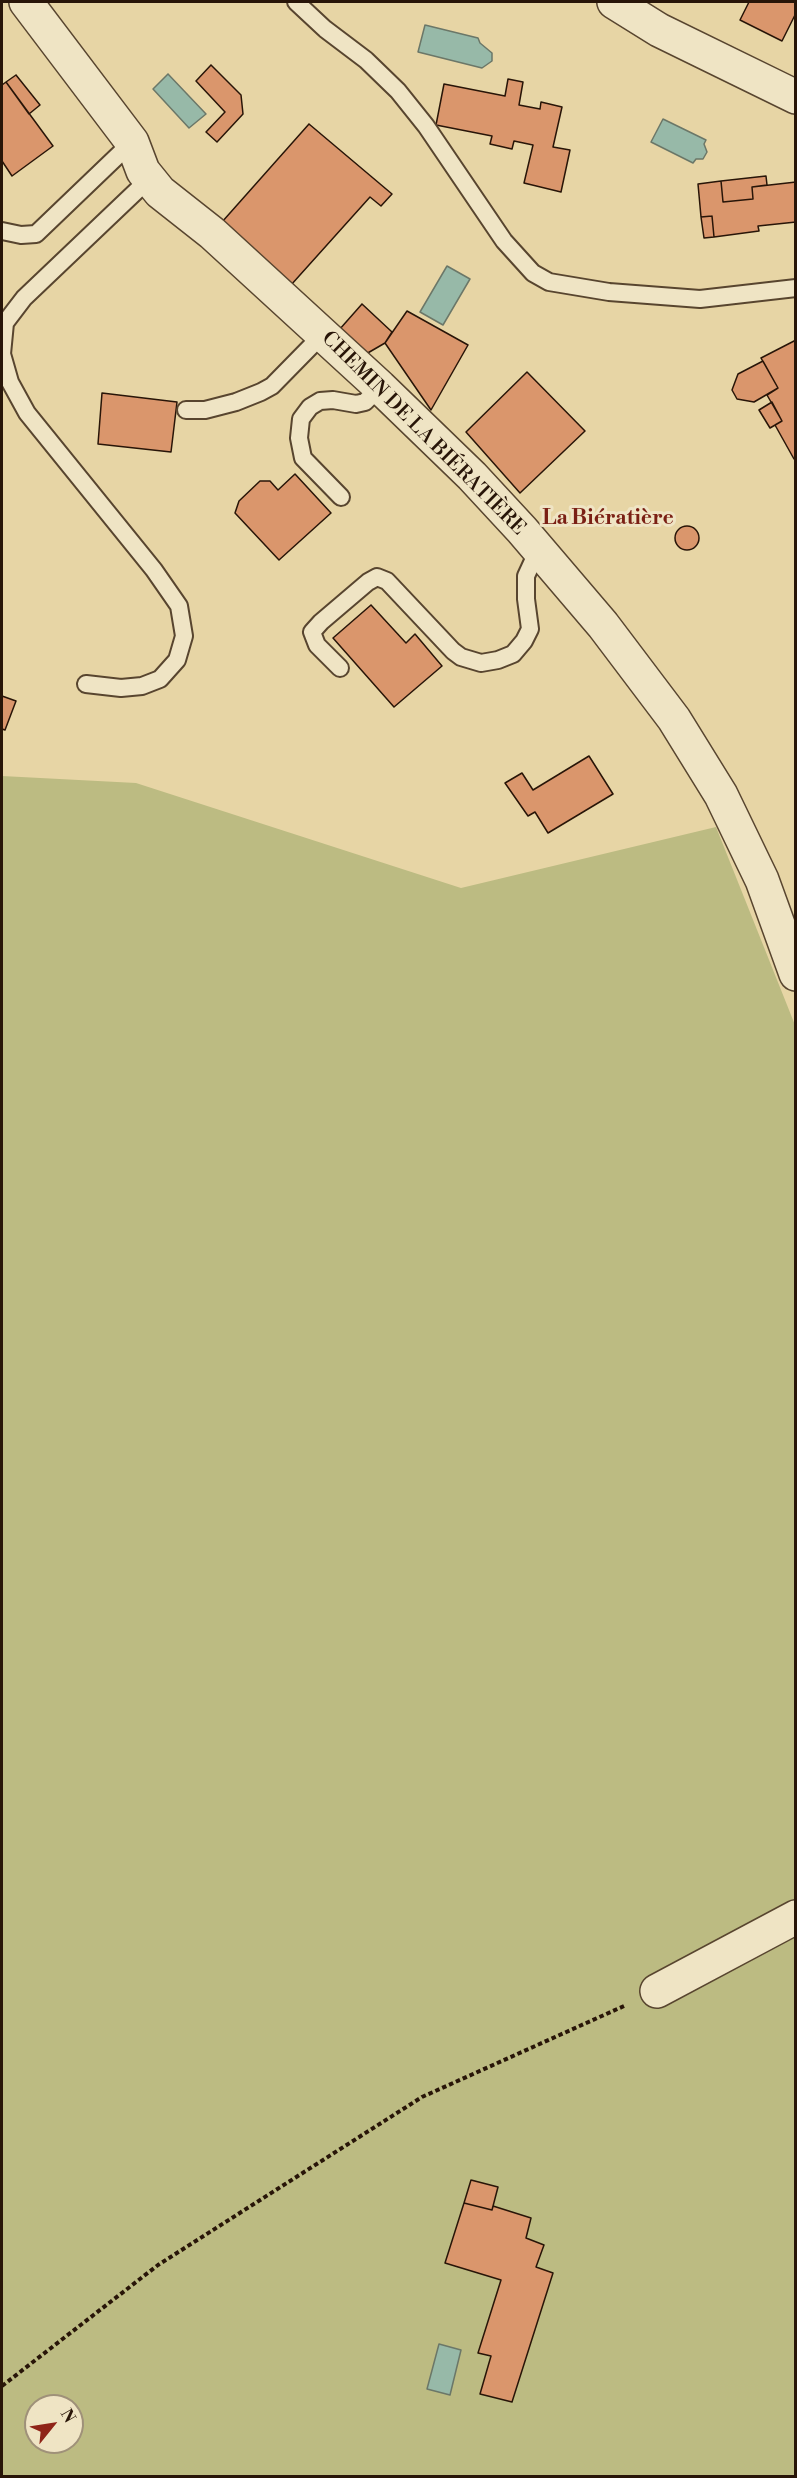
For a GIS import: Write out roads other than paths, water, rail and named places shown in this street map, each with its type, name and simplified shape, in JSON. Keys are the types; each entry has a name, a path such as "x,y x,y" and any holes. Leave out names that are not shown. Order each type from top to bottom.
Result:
{"street":[{"name":"CHEMIN DE LA BIÉRATIÈRE","path":"26,2 132,142 143,171 160,192 212,233 380,387 472,476 603,625 674,719 722,795 762,880 795,974"},
{"path":"614,2 659,30 795,97"},
{"path":"657,1991 795,1917"}],"lane":[{"path":"296,2 325,29 366,60 399,91 426,126 504,241 533,273 549,282 609,292 700,299 795,288"},
{"path":"2,231 21,235 36,234 132,142"},
{"path":"86,684 120,688 142,686 160,679 177,660 184,636 179,606 154,570 27,413 10,382 2,354 5,323 24,298 149,179"},
{"path":"186,410 205,410 236,402 272,386 322,334"},
{"path":"341,497 303,458 299,438 300,419 310,407 320,401 333,400 356,404 365,402 380,387"},
{"path":"340,668 317,645 312,632 344,602 377,577 387,580 461,657 481,663 513,654 530,629 526,576 532,563 542,554"}],"district":[{"name":"La Biératière","path":"608,519"}]}
